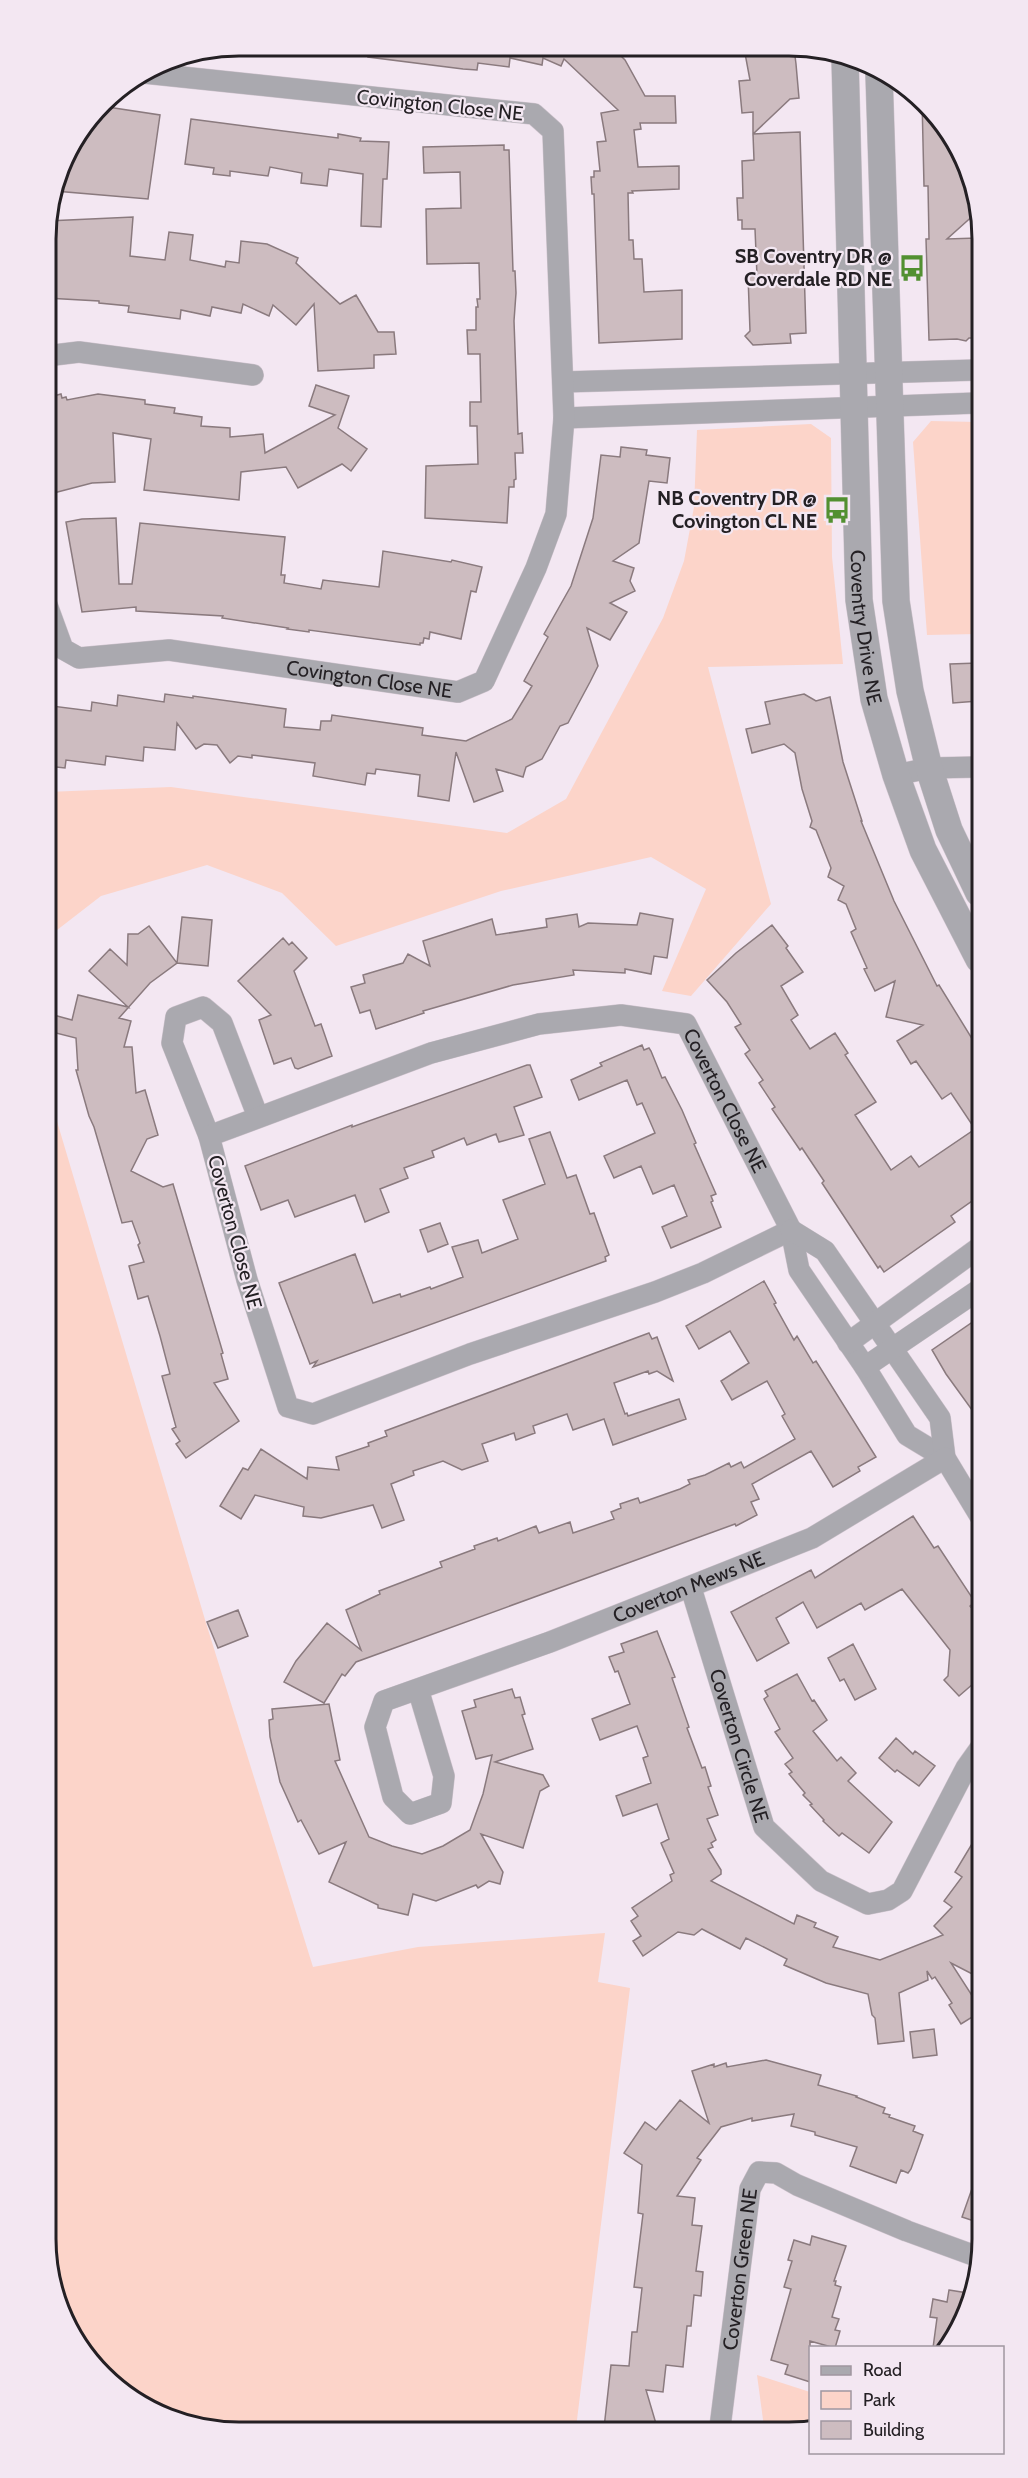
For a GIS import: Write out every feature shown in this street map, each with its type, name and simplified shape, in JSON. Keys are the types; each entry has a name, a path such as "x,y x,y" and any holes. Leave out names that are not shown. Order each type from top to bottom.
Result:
{"street":[{"name":"Coventry Drive NE","path":"845,64 859,600 874,699 896,776 923,850 972,945"},
{"name":"Covington Close NE","path":"56,631 63,649 79,658 169,650 458,692 484,681 536,568 556,514 564,418 553,131 534,114 157,74"},
{"name":"Coventry Drive NE","path":"879,79 896,601 910,692 929,768 949,830 972,878"},
{"path":"56,355 79,352 253,375"},
{"path":"563,382 972,370"},
{"path":"564,418 972,403"},
{"path":"870,672 906,669"},
{"path":"896,776 929,768 972,766"},
{"path":"209,1136 172,1044 176,1017 204,1006 222,1023 258,1117"},
{"name":"Coverton Close NE","path":"791,1230 703,1273 655,1292 470,1354 313,1414 288,1407 247,1280 209,1136 431,1053 539,1024 621,1015 686,1024 791,1230 799,1270 848,1342"},
{"path":"791,1230 825,1251 939,1418 945,1458 972,1503"},
{"path":"945,1458 907,1435 848,1342 972,1253"},
{"path":"865,1367 972,1294"},
{"name":"Coverton Mews NE","path":"418,1689 444,1776 441,1803 410,1814 393,1797 375,1727 384,1701 550,1642 691,1588 812,1538 945,1458"},
{"name":"Coverton Circle NE","path":"691,1588 764,1827 821,1881 868,1904 888,1900 903,1891 972,1760"},
{"name":"Coverton Green NE","path":"721,2422 750,2189 759,2172 776,2173 797,2186 972,2255"}],"green space":[{"path":"931,421 972,422 972,634 927,635 913,442"},
{"path":"811,424 831,438 832,557 843,664 708,667 771,904 691,996 662,991 706,889 651,857 501,891 336,946 282,893 207,865 101,896 56,931 56,792 171,787 507,833 566,799 663,618 684,561 694,507 697,430"},
{"path":"56,1118 206,1623 313,1967 418,1947 605,1933 598,1982 630,1988 577,2422 215,2421 180,2413 137,2392 118,2377 93,2351 69,2309 57,2263 56,2239"},
{"path":"757,2375 809,2392 809,2421 763,2422"}],"building":[{"path":"621,56 645,96 675,96 676,123 640,123 641,129 634,130 638,167 679,166 679,189 628,193 629,240 633,240 634,259 642,259 644,292 682,290 682,339 599,343 594,194 592,194 591,177 594,177 594,171 600,171 597,142 606,141 601,113 618,110 564,59 561,66 543,58 542,65 510,58 509,67 478,63 477,70 368,57"},
{"path":"746,56 795,56 799,98 790,99 753,134 753,112 742,113 739,81 750,80"},
{"path":"111,108 160,115 148,199 62,192 69,169 86,137"},
{"path":"922,113 935,127 959,169 971,215 947,239 972,238 972,338 966,341 929,340 926,239 929,239 928,186 924,186"},
{"path":"191,119 338,138 338,134 361,138 360,141 389,142 387,179 383,179 381,227 361,226 363,174 329,169 327,186 301,183 302,173 270,167 268,176 230,171 230,176 213,174 214,168 185,164"},
{"path":"800,132 806,333 790,334 791,343 753,345 745,336 750,331 748,276 757,276 755,229 742,229 742,220 738,220 737,198 743,198 742,161 754,160 753,134"},
{"path":"504,145 504,150 509,150 513,271 515,271 516,293 514,321 518,434 522,433 523,453 515,453 516,479 514,487 509,487 507,523 425,518 426,466 478,464 477,426 470,426 470,402 481,402 480,354 468,354 467,330 476,330 477,299 480,299 479,263 427,264 426,209 461,208 460,172 424,173 423,147"},
{"path":"133,217 130,256 165,260 169,232 193,235 190,260 225,267 226,261 239,263 241,241 267,244 298,258 296,263 340,304 356,295 378,332 394,332 396,354 374,355 374,368 318,371 314,304 296,325 273,305 269,316 243,304 241,313 212,307 210,316 181,310 180,319 128,312 129,306 99,303 99,301 56,299 57,221"},
{"path":"316,385 349,396 338,428 367,449 351,471 342,464 298,488 286,467 241,472 239,500 144,490 151,439 113,433 115,482 92,483 56,492 56,395 61,394 62,398 66,397 67,400 98,394 145,400 145,404 175,408 174,413 202,417 201,426 230,428 230,437 263,434 265,453 335,415 309,406"},
{"path":"621,447 647,450 646,455 670,458 667,483 649,481 639,543 613,561 634,568 630,581 635,591 610,603 627,612 610,640 587,628 598,666 590,682 568,723 560,726 542,759 526,767 523,777 496,769 503,791 474,802 456,752 449,801 418,796 420,775 376,769 375,774 367,773 365,785 313,776 315,763 252,755 252,758 238,756 230,763 217,745 204,744 196,749 177,723 175,750 144,747 143,761 106,756 105,765 66,760 65,768 56,767 56,707 91,711 92,702 117,706 118,695 164,702 165,694 193,698 193,696 286,709 284,727 320,730 321,721 331,721 332,715 423,728 422,735 466,741 512,719 532,686 524,681 548,637 544,634 571,586 593,518 601,455 620,457"},
{"path":"116,518 119,584 132,584 140,523 285,537 281,575 285,575 284,583 321,589 323,580 379,587 383,551 451,562 452,560 482,567 476,592 471,591 461,639 430,632 429,639 424,638 420,645 287,629 222,618 223,616 136,611 136,607 82,612 66,522"},
{"path":"972,663 972,701 953,703 950,664"},
{"path":"804,694 816,701 830,697 843,762 861,821 894,901 937,986 939,985 972,1039 972,1124 951,1093 942,1099 916,1061 911,1064 897,1041 923,1025 886,1017 895,981 875,991 864,969 867,968 851,932 856,929 846,904 838,900 844,886 828,877 831,868 816,830 810,827 812,821 802,789 795,753 784,744 752,753 746,729 770,724 765,702"},
{"path":"640,913 673,919 667,958 654,956 651,974 625,969 625,973 573,970 574,975 513,985 423,1011 424,1013 376,1029 370,1010 360,1013 351,987 365,983 363,975 403,963 408,954 430,966 423,941 492,919 496,935 547,927 546,919 577,914 579,927 588,923 637,925"},
{"path":"182,917 212,920 208,966 177,963"},
{"path":"772,925 803,972 781,986 798,1015 791,1020 810,1049 835,1033 848,1053 845,1055 876,1102 855,1115 891,1170 911,1156 919,1167 972,1131 972,1201 951,1216 955,1222 884,1272 880,1266 878,1268 822,1183 824,1181 802,1148 800,1150 772,1109 775,1107 759,1083 763,1080 745,1054 750,1050 735,1027 741,1024 727,1002 707,980 736,953"},
{"path":"149,926 177,963 150,983 119,1018 131,1021 124,1047 132,1047 136,1093 145,1090 158,1135 147,1139 131,1171 163,1187 173,1184 223,1353 221,1354 228,1379 214,1383 239,1421 186,1458 176,1444 180,1441 172,1429 176,1427 162,1376 170,1374 160,1336 148,1296 138,1299 129,1266 144,1262 138,1245 140,1243 132,1221 122,1223 76,1070 78,1070 76,1038 56,1033 56,1016 72,1020 78,995 128,1007 89,971 110,949 127,965 128,934 138,934"},
{"path":"283,938 289,945 292,942 307,958 294,971 315,1026 321,1024 332,1056 298,1069 295,1068 291,1058 274,1064 259,1020 271,1015 238,981"},
{"path":"642,1045 644,1050 649,1048 651,1051 662,1078 665,1077 682,1110 716,1194 711,1196 713,1201 711,1202 721,1227 671,1248 662,1227 687,1216 674,1185 653,1194 641,1166 614,1178 604,1156 655,1133 642,1103 637,1105 627,1080 579,1100 571,1080 602,1066 600,1063"},
{"path":"530,1065 542,1097 514,1107 524,1135 499,1142 496,1134 467,1145 464,1138 432,1151 434,1157 404,1168 408,1178 380,1189 389,1212 365,1222 355,1195 295,1217 288,1200 261,1210 245,1166 352,1125 352,1127"},
{"path":"550,1132 567,1178 576,1175 590,1214 594,1213 609,1255 605,1257 606,1261 313,1367 317,1361 310,1364 279,1283 355,1254 373,1303 400,1294 401,1297 430,1287 431,1289 463,1277 452,1247 478,1240 482,1253 518,1239 503,1200 545,1184 529,1139"},
{"path":"440,1223 448,1244 428,1252 420,1230"},
{"path":"764,1281 794,1340 797,1336 813,1363 816,1361 876,1457 858,1467 860,1471 833,1487 811,1451 752,1484 759,1499 751,1502 757,1515 736,1526 735,1524 356,1662 345,1676 342,1674 324,1703 284,1682 296,1661 327,1623 361,1650 346,1610 380,1594 379,1591 442,1567 440,1562 475,1549 474,1546 497,1538 498,1541 536,1526 539,1533 570,1522 573,1533 614,1519 611,1512 621,1508 620,1504 638,1498 640,1503 680,1489 690,1484 688,1480 705,1475 729,1463 731,1467 741,1462 744,1468 795,1439 782,1416 785,1414 767,1381 732,1400 721,1381 749,1363 730,1331 699,1349 686,1326"},
{"path":"972,1322 972,1410 946,1374 932,1350"},
{"path":"649,1333 652,1339 657,1337 673,1381 657,1371 649,1374 648,1371 614,1383 625,1414 627,1413 628,1416 679,1399 686,1419 613,1445 604,1419 573,1430 567,1414 533,1426 535,1433 516,1440 514,1433 482,1444 488,1461 462,1470 443,1461 413,1471 414,1475 391,1484 404,1520 382,1528 373,1505 321,1518 303,1516 304,1507 255,1495 241,1519 220,1506 243,1468 248,1470 261,1449 307,1479 308,1467 339,1470 336,1457 369,1446 368,1443 387,1436 385,1431"},
{"path":"913,1516 934,1548 938,1546 972,1597 970,1606 972,1608 972,1685 959,1696 944,1680 948,1676 950,1650 902,1589 865,1610 861,1603 817,1628 803,1602 776,1618 789,1643 757,1661 731,1612 811,1570 815,1578"},
{"path":"238,1610 248,1636 218,1648 207,1622"},
{"path":"657,1631 675,1677 672,1678 689,1727 687,1728 702,1768 705,1767 711,1786 708,1787 718,1815 707,1819 716,1840 711,1843 713,1847 708,1849 721,1870 721,1874 711,1881 794,1924 797,1915 816,1923 814,1927 838,1937 833,1947 880,1960 943,1935 934,1926 952,1907 944,1901 962,1877 955,1872 972,1844 972,1974 951,1963 972,1996 972,2017 961,2024 949,2005 952,2003 935,1977 932,1979 927,1971 928,1980 899,1993 904,2041 878,2044 875,2018 872,2015 868,1994 826,1983 784,1965 787,1959 746,1938 740,1949 702,1929 694,1935 678,1932 643,1956 633,1941 641,1936 631,1921 638,1916 632,1908 672,1881 670,1875 674,1873 661,1843 669,1839 657,1804 623,1816 616,1796 651,1783 643,1758 648,1756 637,1726 600,1740 592,1719 630,1704 618,1671 615,1672 609,1657 624,1652 621,1644"},
{"path":"853,1644 876,1689 855,1700 844,1679 840,1681 828,1658"},
{"path":"797,1674 812,1701 814,1700 827,1720 813,1731 837,1761 841,1757 856,1773 848,1781 892,1822 869,1853 842,1833 839,1836 823,1821 803,1795 805,1793 789,1774 792,1772 785,1764 793,1758 775,1732 780,1729 764,1699 768,1696 765,1691"},
{"path":"512,1689 515,1698 520,1697 525,1714 522,1715 533,1749 495,1762 543,1775 549,1786 540,1791 523,1848 481,1834 503,1872 500,1884 489,1881 478,1888 476,1885 436,1901 413,1894 408,1915 378,1908 378,1905 329,1882 346,1842 319,1854 301,1820 298,1822 280,1782 270,1737 269,1720 273,1719 272,1709 329,1704 340,1760 335,1761 369,1837 422,1854 443,1846 470,1830 483,1794 492,1755 476,1759 462,1711 476,1707 474,1700"},
{"path":"896,1738 913,1754 915,1751 935,1766 919,1786 897,1770 895,1772 879,1758"},
{"path":"934,2029 937,2055 913,2058 910,2032"},
{"path":"766,2060 821,2075 818,2085 857,2096 885,2108 883,2113 915,2126 913,2131 923,2135 911,2169 908,2173 901,2170 896,2183 850,2166 857,2147 791,2126 794,2114 752,2121 752,2118 721,2127 697,2158 701,2160 677,2196 695,2198 692,2225 702,2226 696,2271 703,2272 701,2296 694,2295 691,2326 687,2326 683,2367 666,2365 663,2392 646,2390 656,2422 605,2422 611,2365 629,2366 632,2332 637,2332 642,2288 634,2287 643,2214 638,2213 642,2165 624,2153 645,2122 656,2130 680,2100 709,2123 692,2071 714,2064 714,2067 726,2063 727,2067"},
{"path":"972,2189 972,2220 962,2217"},
{"path":"812,2236 846,2246 834,2281 836,2281 835,2285 841,2287 832,2317 839,2319 835,2330 840,2331 836,2346 810,2341 809,2382 785,2374 788,2365 771,2360 791,2289 784,2287 792,2261 788,2260 794,2240 810,2245"},
{"path":"949,2290 964,2292 948,2331 938,2346 933,2346 937,2318 930,2317 933,2299 947,2302"}],"place":[{"name":"SB Coventry DR @ Coverdale RD NE","path":"912,268"},
{"name":"NB Coventry DR @ Covington CL NE","path":"837,510"}]}
